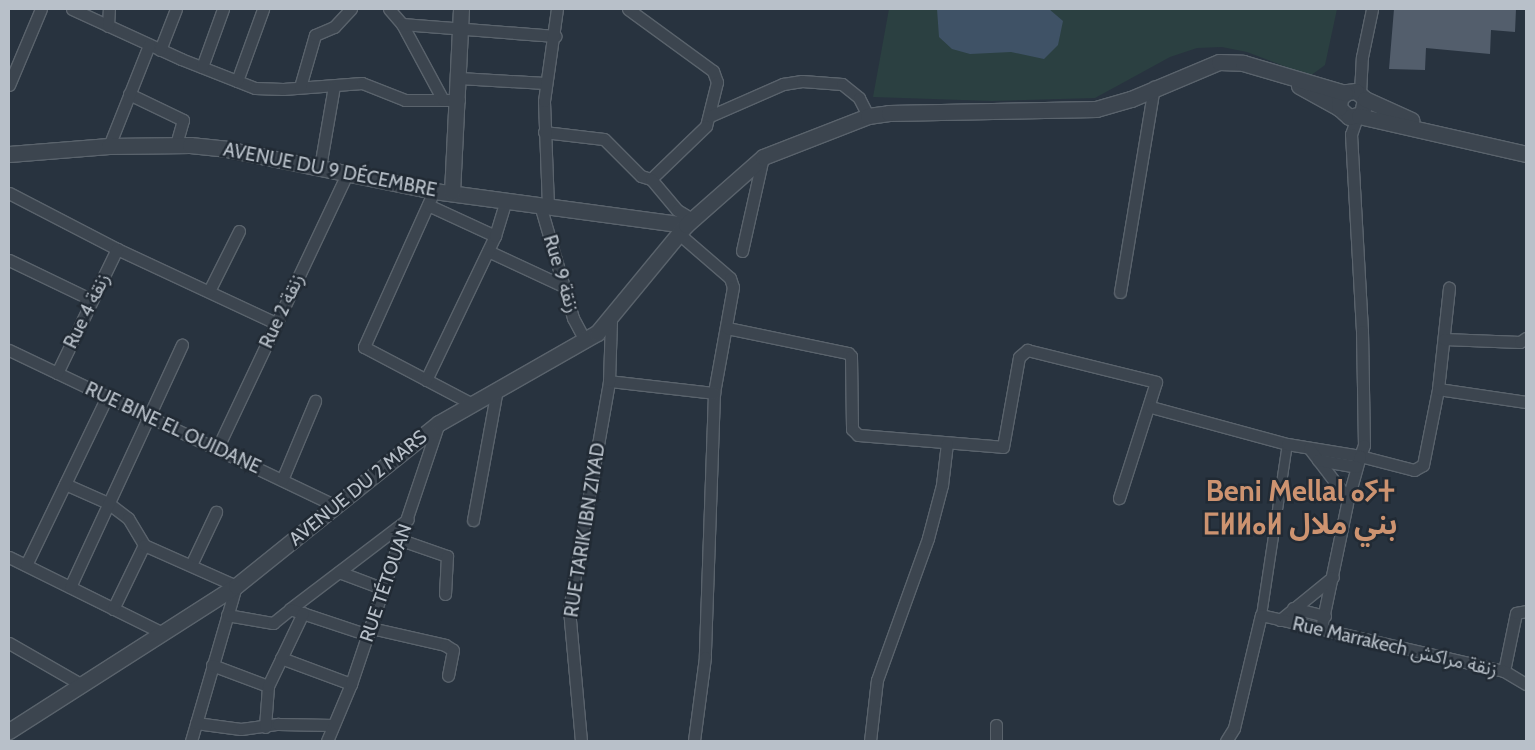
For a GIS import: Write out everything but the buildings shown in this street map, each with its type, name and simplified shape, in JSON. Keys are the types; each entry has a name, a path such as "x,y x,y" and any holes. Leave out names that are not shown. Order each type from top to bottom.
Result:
{"street":[{"path":"9,85 41,9"},
{"path":"72,9 160,50 202,67 237,81 270,89 362,84 405,100 451,100"},
{"path":"108,26 109,9"},
{"path":"160,50 176,9"},
{"path":"202,67 223,9"},
{"path":"237,81 263,9"},
{"path":"300,87 315,35 334,27 350,9"},
{"path":"389,9 402,24 451,100"},
{"path":"452,193 451,100 459,78 461,9"},
{"path":"544,206 545,83 556,36 557,9"},
{"path":"628,9 716,74 710,116 702,131 651,178"},
{"path":"1321,628 1348,499 1364,445 1362,331 1350,114 1372,9"},
{"path":"402,24 460,27 556,36"},
{"path":"109,146 149,45"},
{"name":"AVENUE DU 2 MARS","path":"9,731 236,586 439,423 470,403 586,341 611,320 683,229 763,157 868,116 1096,109 1131,99 1154,87 1219,62 1243,63 1278,74"},
{"path":"1278,74 1354,94 1435,131"},
{"path":"1278,74 1350,114 1435,131 1526,154"},
{"path":"459,78 545,83"},
{"path":"710,116 783,84 802,81 842,84 859,98 868,116"},
{"path":"320,166 334,86"},
{"path":"1120,292 1154,87"},
{"path":"129,94 183,120 176,144"},
{"path":"1350,114 1364,111 1354,94"},
{"path":"544,132 604,139 642,176 651,178 677,210 683,229 733,283 727,328 714,393 705,658 694,741"},
{"name":"AVENUE DU 9 DÉCEMBRE","path":"9,154 109,146 176,144 226,149 434,190 651,220 683,229"},
{"path":"742,251 763,157"},
{"name":"Rue 2 زنقة","path":"217,449 347,174"},
{"path":"434,190 364,347 470,403"},
{"path":"9,193 117,249 276,323"},
{"path":"426,380 495,236 506,200"},
{"path":"428,206 495,236"},
{"name":"Rue 9 زنقة","path":"544,206 563,286 573,318 586,341"},
{"path":"209,291 239,231"},
{"name":"Rue 4 زنقة","path":"57,373 117,249"},
{"path":"488,251 563,286"},
{"path":"9,260 92,300"},
{"path":"1151,406 1287,444 1360,456 1414,470 1421,468 1426,459 1438,389 1449,288"},
{"name":"RUE TARIK IBN ZIYAD","path":"581,741 569,609 609,381 611,320"},
{"path":"727,328 848,353 851,356 852,429 854,434 1003,447 1019,357 1028,350 1156,382 1151,406 1119,498"},
{"path":"1444,339 1520,342 1526,338"},
{"path":"70,587 182,345"},
{"name":"RUE BINE EL OUIDANE","path":"9,350 336,506"},
{"path":"609,381 714,393"},
{"path":"473,520 497,389"},
{"path":"1438,389 1526,402"},
{"path":"26,565 107,396"},
{"path":"282,480 315,401"},
{"name":"RUE TÉTOUAN","path":"326,741 351,684 439,423"},
{"path":"870,741 876,680 928,538 942,484 947,443"},
{"path":"1226,741 1234,728 1261,615 1287,444"},
{"path":"1309,448 1348,499"},
{"path":"1318,460 1356,467"},
{"path":"65,484 108,503 128,518 144,546 236,586 191,741"},
{"path":"191,565 216,512"},
{"path":"227,615 273,623 408,519"},
{"path":"401,540 447,556 449,561 445,594"},
{"path":"113,608 144,546"},
{"path":"9,557 163,633"},
{"path":"339,572 384,588"},
{"path":"1280,620 1333,577"},
{"path":"1293,608 1325,616"},
{"path":"290,609 369,632 445,644 454,655 448,676"},
{"path":"1504,671 1516,613 1526,611"},
{"path":"265,727 268,686 303,613"},
{"name":"Rue Marrakech زنقة مراكش","path":"1261,615 1504,671 1526,684"},
{"path":"9,643 82,684"},
{"path":"281,658 351,684"},
{"path":"212,665 268,686"},
{"path":"196,723 241,729 278,724 333,725"},
{"path":"996,725 996,741"}],"green space":[{"path":"889,9 1337,9 1325,65 1310,76 1247,52 1222,47 1197,48 1170,57 1095,98 992,101 873,97"}],"water":[{"path":"937,9 1049,9 1063,21 1058,45 1044,59 1011,52 970,54 952,49 939,37"}],"district":[{"name":"Beni Mellal ⴰⵢⵜ ⵎⵍⵍⴰⵍ بني ملال","path":"1300,507"}]}
